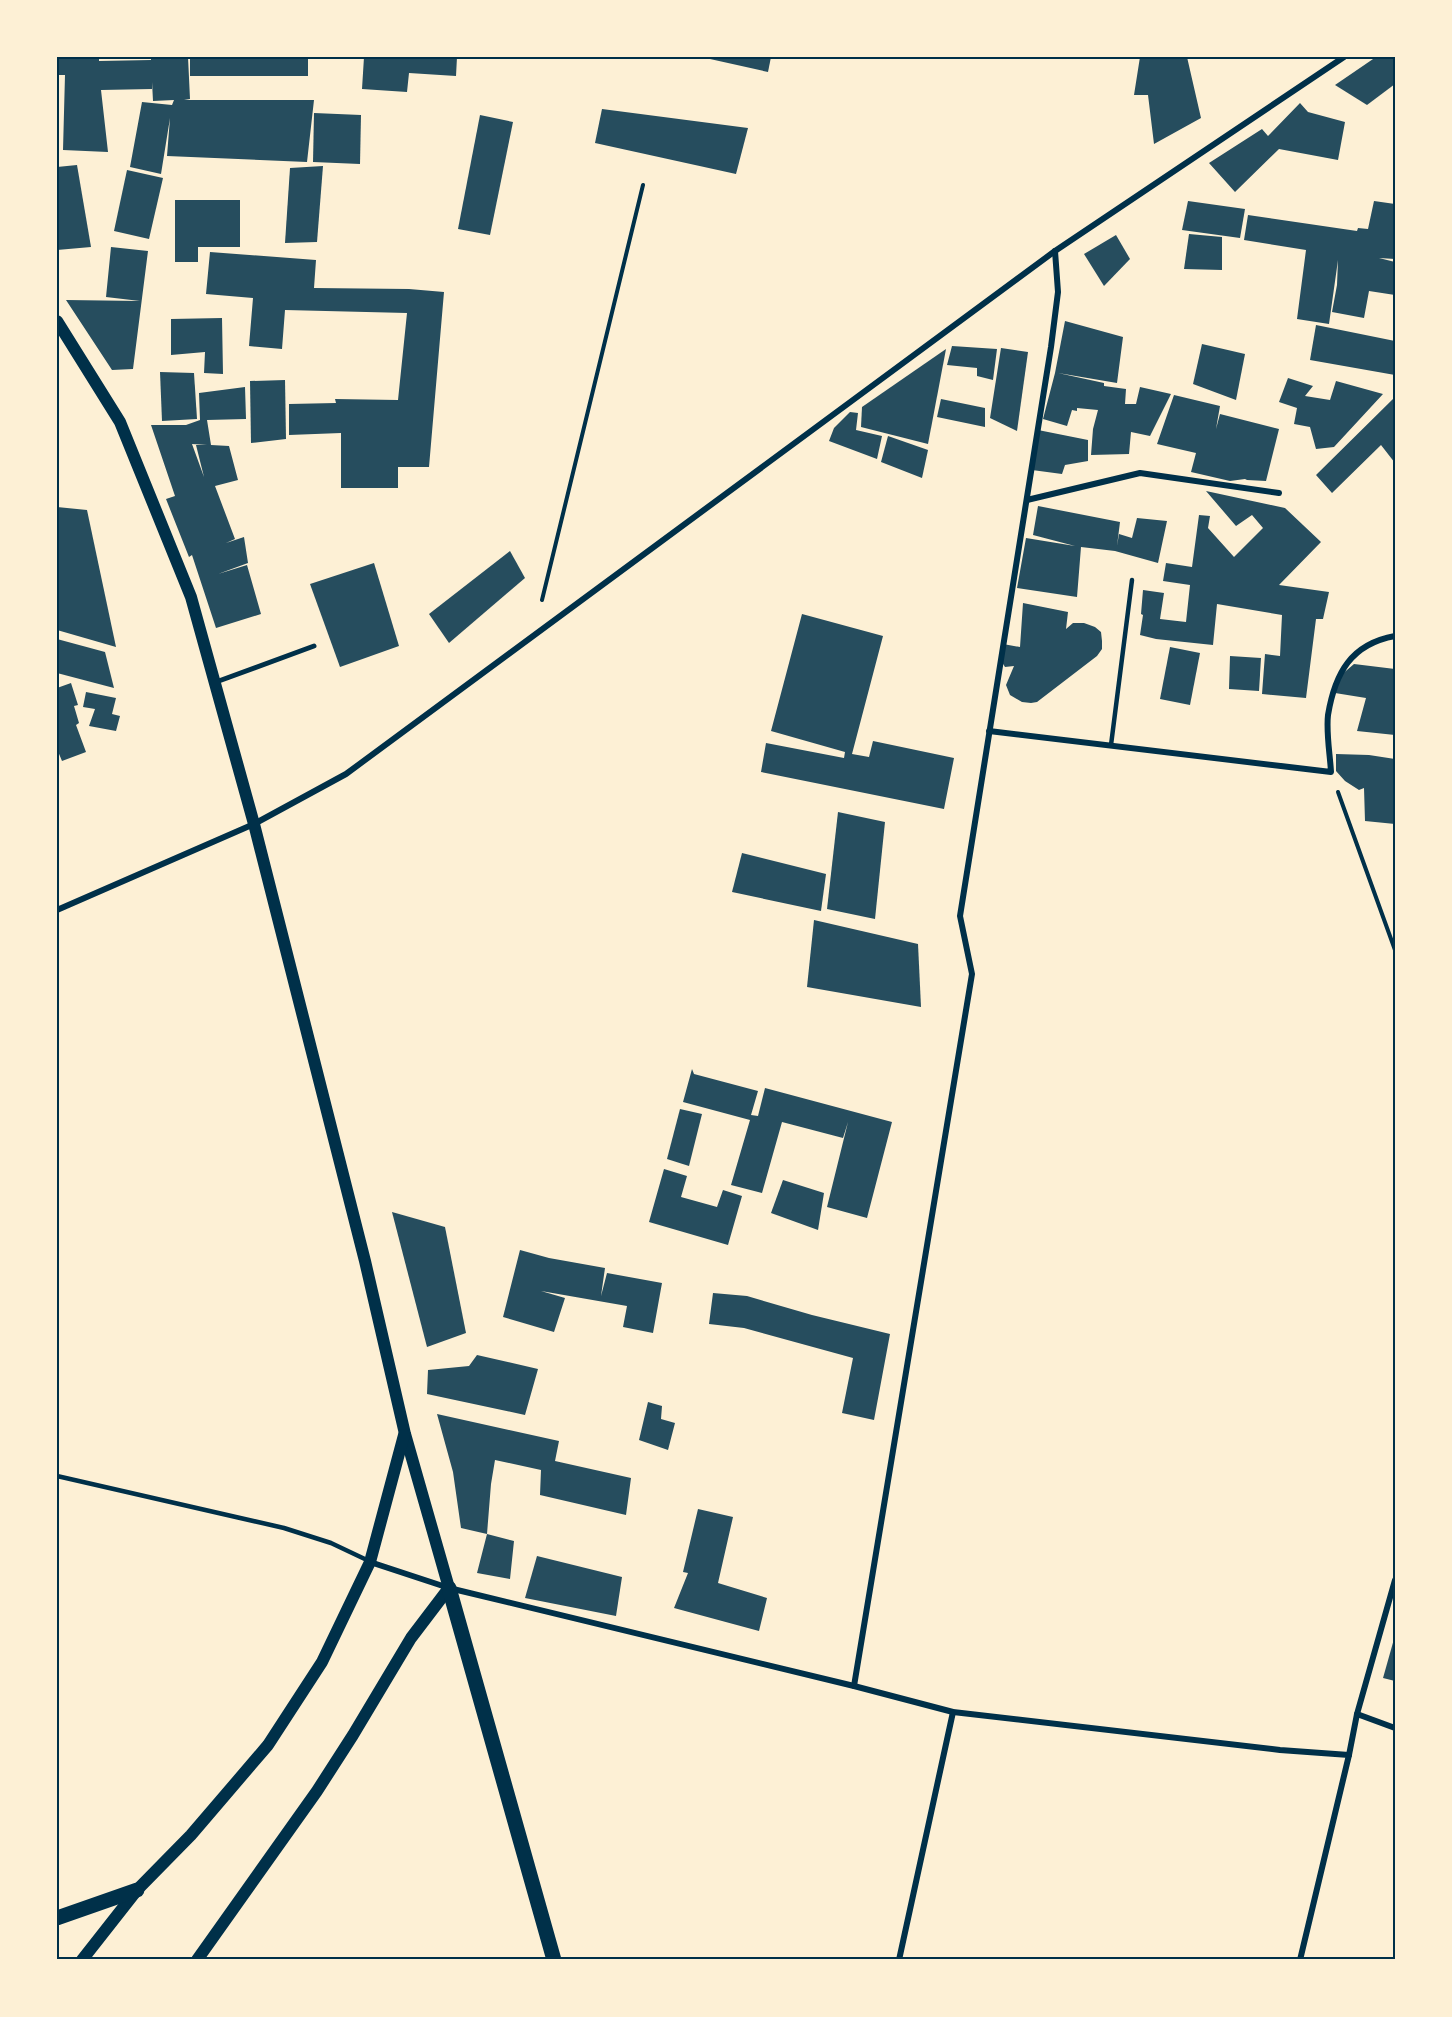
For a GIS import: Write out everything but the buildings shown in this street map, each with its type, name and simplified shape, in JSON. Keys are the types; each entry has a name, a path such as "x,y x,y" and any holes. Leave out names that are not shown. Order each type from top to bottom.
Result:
{"main road":[{"path":"57,321 120,422 191,597 254,824 365,1261 405,1434 554,1960"},
{"path":"82,1960 137,1890 190,1835 268,1745 322,1662 370,1562 405,1434"},
{"path":"197,1960 316,1791 371,1707 411,1638 449,1588"},
{"path":"57,1918 137,1890"}],"street":[{"path":"57,910 254,824 346,774 1055,251 1344,57"},
{"path":"854,1686 972,974 960,916 1051,347 1058,292 1055,251"},
{"path":"1027,500 1140,473 1279,493"},
{"path":"989,731 1331,772 1328,717 1340,676 1354,653 1378,639 1395,636"},
{"path":"214,683 314,646"},
{"path":"370,1562 449,1588 953,1712 1280,1750 1349,1755"},
{"path":"1300,1960 1357,1714 1395,1580"},
{"path":"899,1960 953,1712"},
{"path":"1357,1714 1395,1728"}],"lane":[{"path":"1111,745 1132,580"},
{"path":"57,1476 284,1528 331,1544 370,1562"}],"path":[{"path":"533,636 643,185"},
{"path":"1331,772 1395,950"}]}
